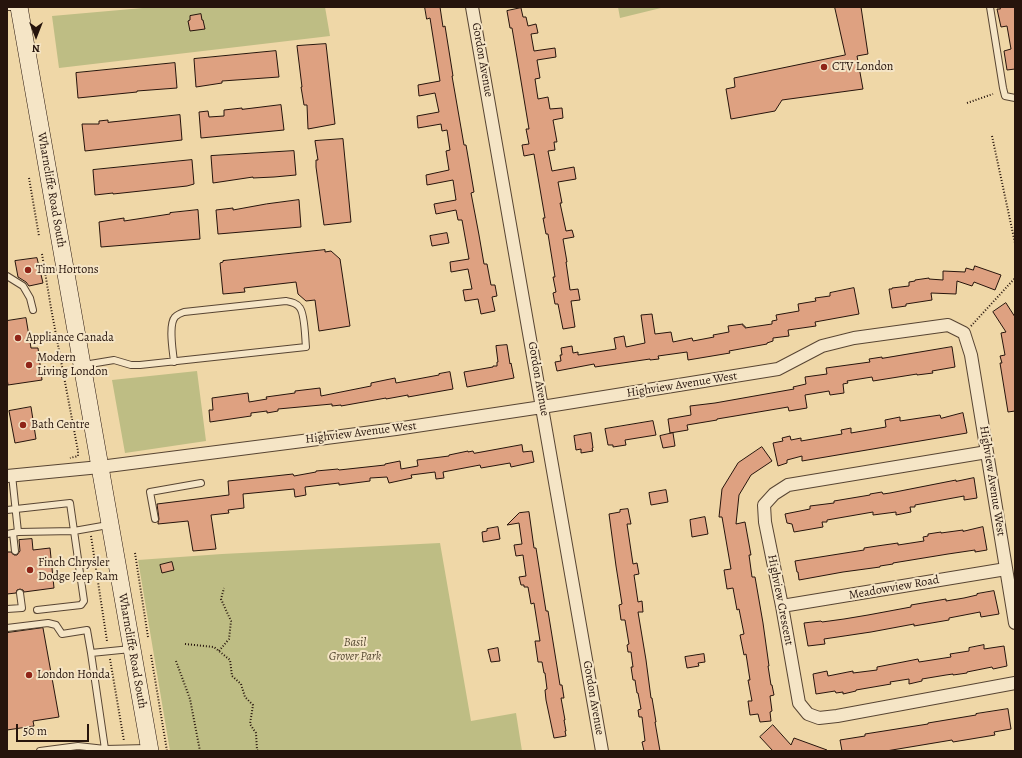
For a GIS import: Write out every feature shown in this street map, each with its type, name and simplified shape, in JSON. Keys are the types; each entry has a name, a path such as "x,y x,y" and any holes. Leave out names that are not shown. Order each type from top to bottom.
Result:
{"main road":[{"name":"Wharncliffe Road South","path":"19,7 149,749"}],"street":[{"name":"Gordon Avenue","path":"472,7 602,751"},
{"name":"Highview Avenue West","path":"10,476 100,467 396,429 542,407 778,369 822,346 854,338 948,325 964,333 971,355 1015,623"},
{"name":"Highview Crescent","path":"987,452 788,485 774,494 764,505 765,522 782,606 799,703 808,714 819,718 837,716 1015,683"},
{"name":"Meadowview Road","path":"782,606 1006,569"}],"lane":[{"path":"7,7 12,7"},
{"path":"990,7 1005,96 1015,98"},
{"path":"7,276 23,286 30,298 33,310"},
{"path":"82,366 114,360 131,365 140,365 174,362 306,347 304,320 300,308 293,302 286,301 184,312 175,317 172,324 174,362"},
{"path":"10,476 16,509 13,533 15,551"},
{"path":"155,519 150,492 201,483"},
{"path":"7,510 70,503 84,601 81,605 37,610"},
{"path":"13,533 74,531 110,525"},
{"path":"7,609 22,608 20,593"},
{"path":"7,628 48,623 56,626 62,634 87,630 105,750"},
{"path":"91,653 132,649"},
{"path":"40,751 78,746 105,750 149,749"}],"path":[{"path":"967,103 993,94"},
{"path":"992,136 1015,243"},
{"path":"29,178 39,236"},
{"path":"42,254 78,451 78,456 70,458"},
{"path":"968,328 1015,278"},
{"path":"90,528 107,641"},
{"path":"135,553 148,637"},
{"path":"219,651 229,639 231,621 221,599 224,588"},
{"path":"185,644 214,647 230,660 232,676 241,684 244,698 253,704 250,724 256,733 257,751"},
{"path":"151,655 167,751"},
{"path":"110,659 125,742"},
{"path":"176,661 190,699 200,751"}],"green space":[{"path":"154,7 325,7 330,36 59,68 52,16"},
{"path":"618,7 665,7 620,18"},
{"path":"197,371 206,441 125,453 112,380"},
{"name":"Basil Grover Park","path":"440,543 471,721 516,713 522,751 170,751 138,560 222,554"}],"building":[{"path":"425,7 440,7 443,27 445,26 464,145 466,145 474,192 471,193 484,264 487,264 491,285 495,285 497,296 492,297 495,311 481,314 478,299 465,301 463,290 472,289 468,269 451,272 450,262 469,259 462,220 458,220 456,210 436,214 434,204 456,200 453,180 427,185 426,175 449,170 446,151 450,150 447,130 442,131 441,124 418,128 417,116 439,112 435,93 419,96 418,85 440,81 430,18 427,19"},
{"name":"CTV London","path":"835,7 861,7 868,54 857,56 863,89 782,100 775,111 731,119 726,89 735,87 734,78 845,55"},
{"path":"1000,7 1015,7 1015,69 1007,70 1004,51 1011,49 1007,26 1001,27 997,9 1000,9"},
{"path":"521,8 523,17 526,17 528,26 536,24 538,33 531,34 534,51 555,48 556,57 537,60 540,78 535,79 538,99 548,97 550,109 562,108 563,118 553,120 557,142 554,142 555,150 548,151 552,171 574,167 576,179 558,182 562,203 560,203 566,231 572,230 574,237 563,239 570,290 578,289 580,300 571,301 575,327 563,329 558,304 555,304 553,293 556,292 553,277 555,277 548,234 546,234 543,218 545,218 534,154 524,156 522,145 529,144 526,129 529,129 512,28 510,28 507,11"},
{"path":"201,14 205,29 190,31 188,21 190,20 190,16"},
{"path":"326,44 335,124 308,129 307,105 304,105 297,46"},
{"path":"276,51 279,77 222,81 222,83 196,87 194,59"},
{"path":"175,63 177,88 78,98 76,73"},
{"path":"281,105 284,130 201,138 199,112 208,111 209,117 224,116 224,110"},
{"path":"180,115 182,140 85,151 82,124 99,124 99,121 108,120 108,122"},
{"path":"343,139 351,222 324,225 316,167 316,160 318,160 315,141"},
{"path":"294,151 296,175 253,177 213,183 211,156"},
{"path":"192,160 194,184 187,186 95,195 93,170"},
{"path":"299,200 301,227 218,234 216,210 233,208 233,210"},
{"path":"198,210 200,239 101,247 99,222 124,218 124,221"},
{"path":"447,233 449,243 432,246 430,236"},
{"path":"325,250 325,252 331,251 340,259 350,326 319,331 315,300 306,301 298,294 296,282 244,288 245,292 223,294 220,263 223,261"},
{"name":"Tim Hortons","path":"37,258 43,283 29,286 18,277 15,261"},
{"path":"975,266 1001,275 995,290 974,282 972,286 957,281 956,294 931,293 932,300 892,308 889,289 909,286 909,282 915,280 929,278 943,280 943,271 965,272 966,268 973,270"},
{"path":"854,288 859,314 815,322 816,326 788,330 789,336 773,338 773,341 767,344 729,351 730,353 688,360 687,352 658,356 659,359 595,367 594,364 557,371 555,362 561,361 561,348 572,346 573,353 578,352 578,355 616,349 614,338 624,336 626,347 645,343 641,315 652,314 655,334 671,332 673,342 692,338 693,341 714,337 713,335 729,332 728,326 743,324 745,328 772,324 772,321 777,320 776,315 799,311 798,304 816,301 815,298 830,296 830,293"},
{"path":"1006,303 1015,317 1015,411 1008,412 1000,363 1002,363 1000,356 1005,355 1001,333 1006,332 993,312"},
{"path":"26,318 31,348 38,348 42,380 8,385 7,321"},
{"path":"507,345 514,378 467,387 464,372 497,366 496,346"},
{"path":"952,347 955,367 932,371 933,373 873,381 872,377 847,381 848,383 843,384 844,393 830,395 829,391 805,395 807,408 789,411 788,407 717,419 687,425 688,430 670,433 668,419 691,415 690,406 794,389 793,387 806,384 805,377 827,374 826,368 870,362 869,359"},
{"path":"450,372 453,389 341,406 332,406 332,404 278,409 278,411 251,413 251,416 210,422 209,410 213,410 212,398 248,393 249,402 267,399 266,397 295,393 295,391 320,388 321,396 371,386 371,383 395,378 396,383"},
{"name":"Bath Centre","path":"31,407 36,439 15,443 9,411"},
{"path":"963,413 967,433 802,461 802,456 787,460 787,463 778,466 773,443 783,441 782,438 790,436 791,440 801,438 801,441 842,434 841,430 851,428 851,433 886,427 885,420 900,417 900,421 940,415 941,418"},
{"path":"653,421 656,435 625,440 626,445 613,447 613,445 608,445 605,429"},
{"path":"591,433 593,451 581,453 581,449 576,450 574,436"},
{"path":"673,433 675,446 663,448 660,436"},
{"path":"522,445 523,452 532,451 534,462 511,467 510,463 481,468 480,465 443,472 444,478 436,479 435,472 411,475 412,478 389,483 387,477 370,478 370,481 339,485 339,483 305,487 306,495 295,497 294,489 243,494 244,508 228,510 229,513 211,515 216,549 193,551 188,521 158,524 159,519 157,504 229,495 228,481 293,474 294,476 316,471 385,465 400,461 401,469 418,466 417,460 449,456 468,451 473,451 474,453"},
{"path":"762,447 772,461 751,475 739,495 736,524 745,522 751,555 749,555 752,577 755,577 771,685 774,695 770,696 772,711 770,712 771,721 760,722 758,714 750,715 748,701 752,701 748,680 750,680 746,654 744,655 740,635 744,634 739,609 737,610 733,588 727,589 724,570 731,569 722,517 719,517 722,489 738,463"},
{"path":"974,478 977,498 964,500 964,496 915,505 915,507 910,507 911,512 896,515 896,512 873,515 873,512 827,520 827,522 822,522 823,527 794,532 792,524 787,523 785,514 810,509 810,506 834,503 834,501 870,494 882,492 883,494 890,493"},
{"path":"666,490 668,502 651,505 649,493"},
{"path":"628,509 631,524 627,524 633,564 637,563 639,574 634,575 638,602 642,601 643,612 638,612 660,751 644,751 642,742 645,741 642,717 639,717 638,710 641,709 635,680 633,680 631,652 628,652 627,645 629,644 625,620 621,620 619,605 622,604 609,514"},
{"path":"529,512 534,548 536,548 546,611 548,611 560,685 562,685 564,698 561,698 566,736 554,738 546,700 545,690 547,689 545,673 542,662 538,662 535,641 540,641 534,603 531,604 528,587 521,585 519,577 526,576 523,555 516,556 514,545 522,544 519,523 507,525 519,513"},
{"path":"705,517 708,534 692,537 690,520"},
{"path":"498,527 500,539 483,542 482,532 487,531 487,529"},
{"path":"983,527 987,550 975,552 975,550 948,554 799,580 795,561 864,550 864,548 924,541 923,537 928,536 928,534 963,531"},
{"name":"Finch Chrysler Dodge Jeep Ram","path":"32,539 33,550 50,548 54,588 24,592 20,589 17,590 16,593 7,594 7,552 17,555 20,551 19,540"},
{"path":"172,562 174,570 162,573 160,565"},
{"path":"994,591 999,614 981,617 980,612 949,618 949,620 914,626 914,624 824,639 825,644 808,646 804,623 822,622 868,615 911,607 911,605 946,599 946,601 964,598"},
{"name":"London Honda","path":"43,628 59,717 33,721 34,726 7,730 7,633"},
{"path":"984,645 984,649 1004,646 1007,666 993,669 992,667 967,673 922,679 922,681 909,684 909,679 890,682 891,684 856,690 843,694 843,692 836,693 835,691 816,694 813,674 827,671 828,676 853,671 853,673 877,670 877,667 918,659 919,662 951,657 950,654 969,651 969,648"},
{"path":"498,648 500,661 491,662 488,650"},
{"path":"704,654 705,662 698,663 699,666 687,668 685,657"},
{"path":"1008,709 1011,729 994,732 995,735 953,742 952,740 886,751 842,751 840,740 865,736 865,734"},
{"path":"773,725 791,745 794,738 827,751 773,751 760,737"}],"place":[{"name":"CTV London","path":"824,67"},
{"name":"Tim Hortons","path":"28,270"},
{"name":"Appliance Canada","path":"18,338"},
{"name":"Modern Living London","path":"29,365"},
{"name":"Bath Centre","path":"23,425"},
{"name":"Finch Chrysler Dodge Jeep Ram","path":"30,570"},
{"name":"London Honda","path":"29,675"}]}
